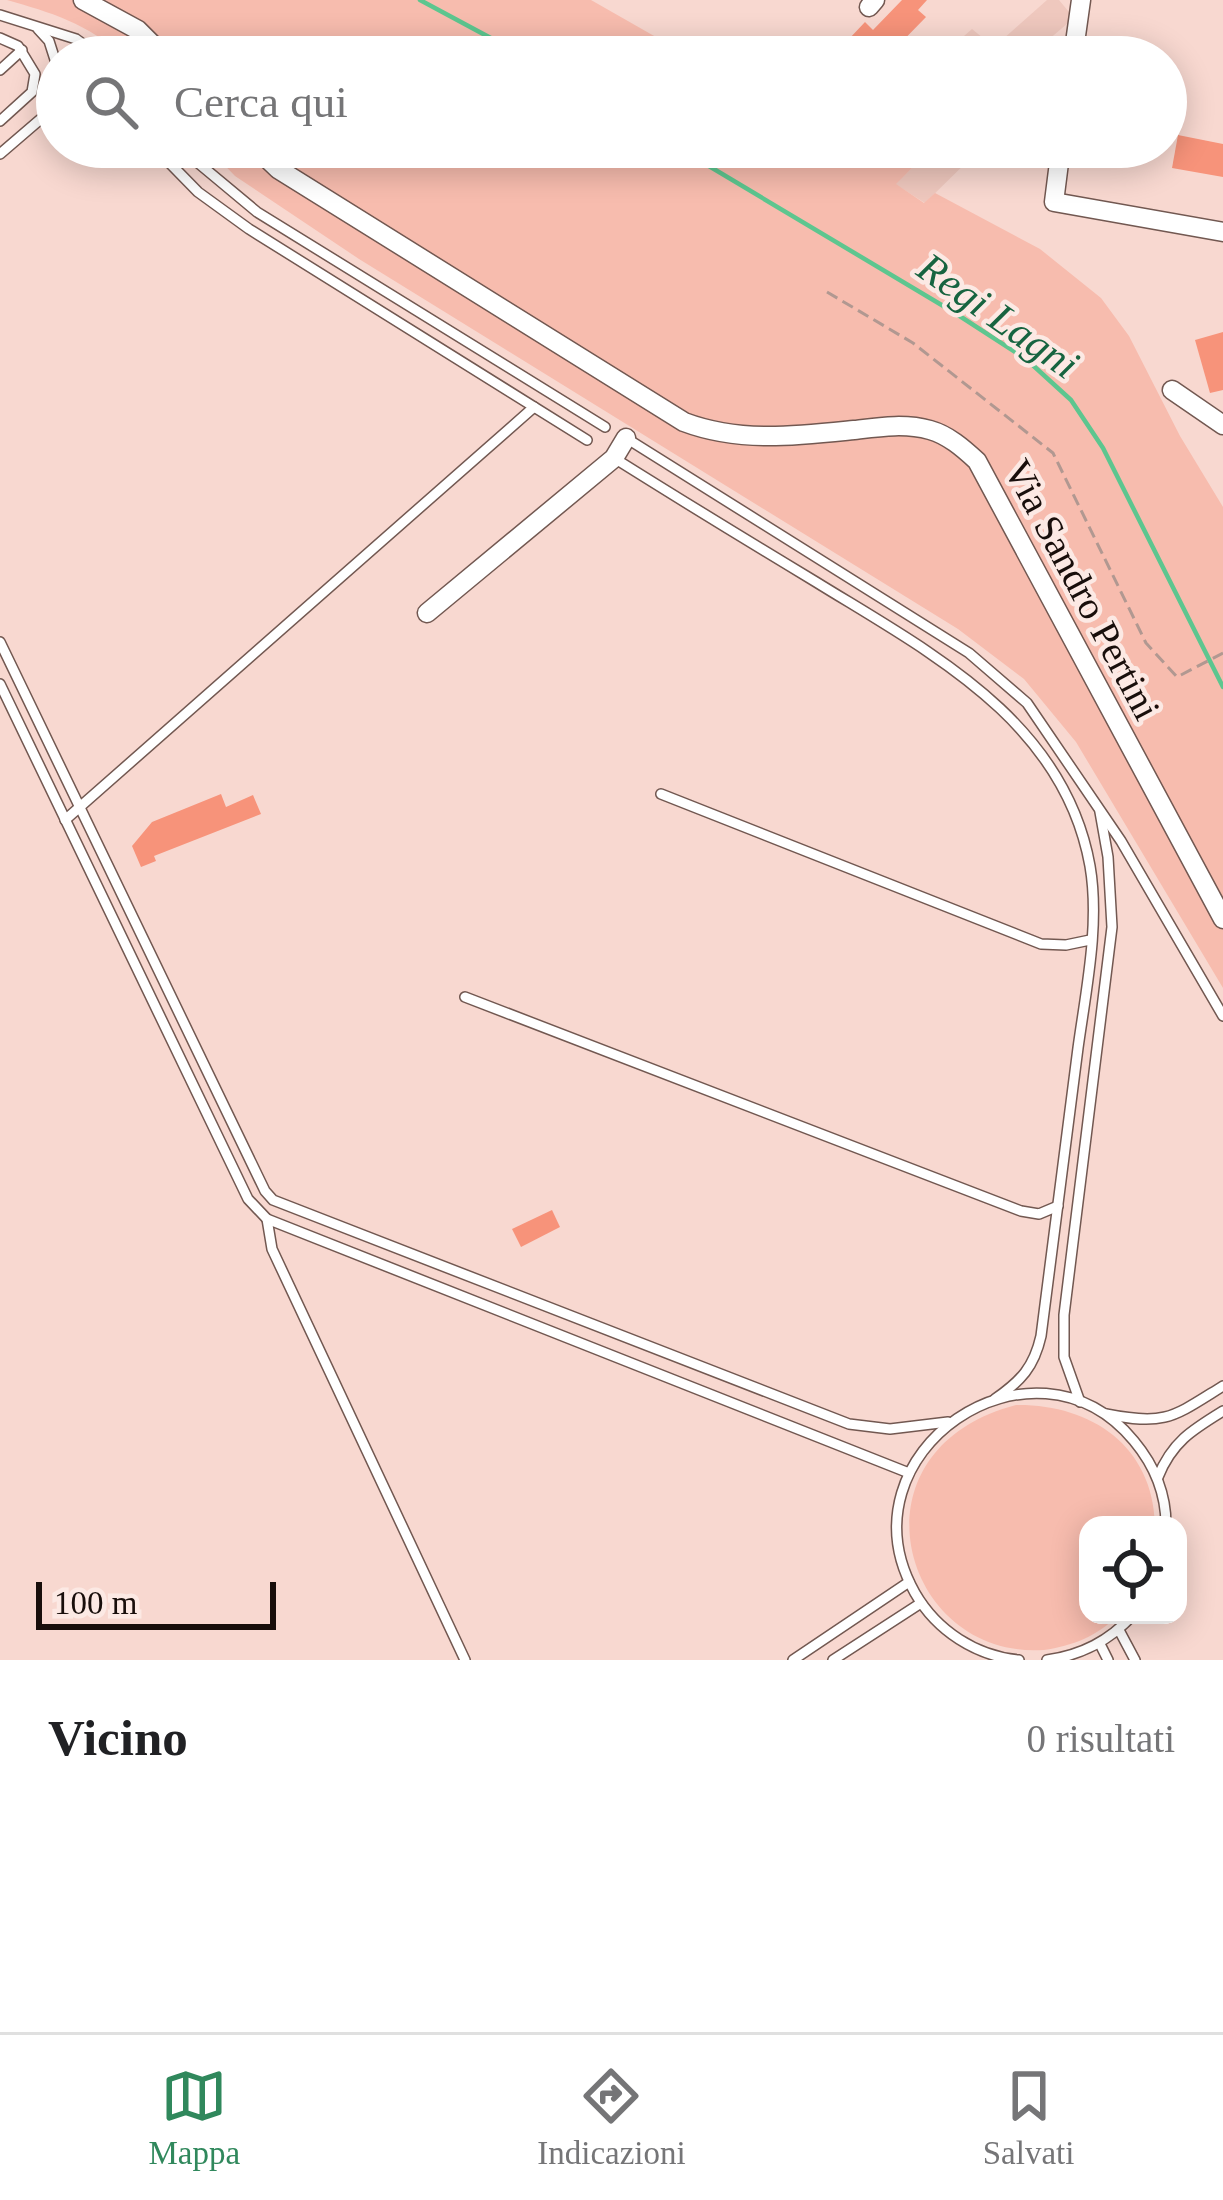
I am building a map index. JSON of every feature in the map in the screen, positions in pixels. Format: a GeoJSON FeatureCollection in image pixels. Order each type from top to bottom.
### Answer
{"type":"FeatureCollection","features":[{"type":"Feature","properties":{"kind":"street"},"geometry":{"type":"LineString","coordinates":[[82,0],[144,36]]}},
{"type":"Feature","properties":{"kind":"street"},"geometry":{"type":"LineString","coordinates":[[1076,36],[1081,0]]}},
{"type":"Feature","properties":{"kind":"street","name":"Via Sandro Pertini"},"geometry":{"type":"LineString","coordinates":[[277,168],[657,406],[715,434],[781,438],[899,425],[931,430],[956,442],[977,461],[1223,919]]}},
{"type":"Feature","properties":{"kind":"street"},"geometry":{"type":"LineString","coordinates":[[1058,168],[1054,202],[1223,232]]}},
{"type":"Feature","properties":{"kind":"street"},"geometry":{"type":"LineString","coordinates":[[1172,390],[1223,425]]}},
{"type":"Feature","properties":{"kind":"street"},"geometry":{"type":"LineString","coordinates":[[428,613],[614,458],[626,438]]}},
{"type":"Feature","properties":{"kind":"lane"},"geometry":{"type":"LineString","coordinates":[[0,15],[67,36]]}},
{"type":"Feature","properties":{"kind":"lane"},"geometry":{"type":"LineString","coordinates":[[30,23],[44,36]]}},
{"type":"Feature","properties":{"kind":"lane"},"geometry":{"type":"LineString","coordinates":[[0,38],[22,50],[35,74],[32,92],[0,121]]}},
{"type":"Feature","properties":{"kind":"lane"},"geometry":{"type":"LineString","coordinates":[[0,70],[22,50]]}},
{"type":"Feature","properties":{"kind":"lane"},"geometry":{"type":"LineString","coordinates":[[0,154],[36,121]]}},
{"type":"Feature","properties":{"kind":"lane"},"geometry":{"type":"LineString","coordinates":[[175,168],[198,192],[249,229],[587,440]]}},
{"type":"Feature","properties":{"kind":"lane"},"geometry":{"type":"LineString","coordinates":[[204,168],[257,212],[604,427]]}},
{"type":"Feature","properties":{"kind":"lane"},"geometry":{"type":"LineString","coordinates":[[65,820],[534,407]]}},
{"type":"Feature","properties":{"kind":"lane"},"geometry":{"type":"LineString","coordinates":[[626,438],[1001,678],[1047,728],[1099,807],[1223,1016]]}},
{"type":"Feature","properties":{"kind":"lane"},"geometry":{"type":"LineString","coordinates":[[0,642],[273,1200],[849,1424],[890,1429],[948,1422],[1019,1382],[1036,1361],[1090,940],[1090,867],[1076,819],[1048,766],[1015,722],[959,670],[614,458]]}},
{"type":"Feature","properties":{"kind":"lane"},"geometry":{"type":"LineString","coordinates":[[0,684],[248,1199],[267,1220],[909,1472]]}},
{"type":"Feature","properties":{"kind":"lane"},"geometry":{"type":"LineString","coordinates":[[661,794],[1041,944],[1090,940]]}},
{"type":"Feature","properties":{"kind":"lane"},"geometry":{"type":"LineString","coordinates":[[1081,1402],[1064,1357],[1064,1315],[1112,928],[1108,857],[1099,807]]}},
{"type":"Feature","properties":{"kind":"lane"},"geometry":{"type":"LineString","coordinates":[[465,998],[1021,1211],[1039,1214],[1058,1206]]}},
{"type":"Feature","properties":{"kind":"lane"},"geometry":{"type":"LineString","coordinates":[[267,1220],[272,1249],[465,1660]]}},
{"type":"Feature","properties":{"kind":"lane"},"geometry":{"type":"LineString","coordinates":[[1103,1413],[1156,1421],[1173,1417],[1223,1386]]}},
{"type":"Feature","properties":{"kind":"lane"},"geometry":{"type":"LineString","coordinates":[[994,1399],[1038,1393],[1081,1402],[1103,1413],[1144,1453],[1158,1479],[1164,1516]]}},
{"type":"Feature","properties":{"kind":"lane"},"geometry":{"type":"LineString","coordinates":[[1158,1479],[1168,1453],[1183,1435],[1223,1411]]}},
{"type":"Feature","properties":{"kind":"lane"},"geometry":{"type":"LineString","coordinates":[[948,1422],[909,1472],[897,1527],[909,1582],[943,1628],[971,1647],[1019,1660]]}},
{"type":"Feature","properties":{"kind":"lane"},"geometry":{"type":"LineString","coordinates":[[793,1660],[909,1582]]}},
{"type":"Feature","properties":{"kind":"lane"},"geometry":{"type":"LineString","coordinates":[[833,1660],[921,1603]]}},
{"type":"Feature","properties":{"kind":"lane"},"geometry":{"type":"LineString","coordinates":[[1047,1660],[1100,1644],[1125,1624]]}},
{"type":"Feature","properties":{"kind":"lane"},"geometry":{"type":"LineString","coordinates":[[1119,1630],[1135,1660]]}},
{"type":"Feature","properties":{"kind":"lane"},"geometry":{"type":"LineString","coordinates":[[1100,1644],[1108,1660]]}},
{"type":"Feature","properties":{"kind":"path"},"geometry":{"type":"LineString","coordinates":[[827,292],[913,343],[1053,453],[1147,643],[1177,676],[1223,653]]}},
{"type":"Feature","properties":{"kind":"shaded area"},"geometry":{"type":"Polygon","coordinates":[[[7,0],[591,0],[654,36],[95,36],[54,15],[7,0]]]}},
{"type":"Feature","properties":{"kind":"shaded area"},"geometry":{"type":"Polygon","coordinates":[[[1047,0],[1059,0],[1074,18],[1053,36],[1006,36],[1047,0]]]}},
{"type":"Feature","properties":{"kind":"shaded area"},"geometry":{"type":"Polygon","coordinates":[[[227,168],[912,168],[896,184],[924,203],[935,193],[1040,249],[1101,298],[1129,336],[1223,507],[1223,988],[1076,742],[1024,679],[958,629],[359,259],[227,168]]]}},
{"type":"Feature","properties":{"kind":"shaded area"},"geometry":{"type":"Polygon","coordinates":[[[912,168],[961,168],[925,203],[895,184],[912,168]]]}},
{"type":"Feature","properties":{"kind":"shaded area"},"geometry":{"type":"Polygon","coordinates":[[[1016,1405],[1043,1407],[1092,1421],[1130,1452],[1143,1472],[1154,1516],[1079,1516],[1079,1624],[1108,1624],[1102,1629],[1044,1650],[995,1644],[955,1622],[927,1589],[912,1548],[911,1505],[927,1464],[962,1429],[1016,1405]]]}},
{"type":"Feature","properties":{"kind":"building"},"geometry":{"type":"Polygon","coordinates":[[[902,0],[927,0],[918,10],[926,17],[907,36],[852,36],[865,22],[873,30],[902,0]]]}},
{"type":"Feature","properties":{"kind":"building"},"geometry":{"type":"Polygon","coordinates":[[[1187,137],[1223,144],[1223,177],[1172,168],[1187,168],[1187,137]]]}},
{"type":"Feature","properties":{"kind":"building"},"geometry":{"type":"Polygon","coordinates":[[[1223,332],[1223,390],[1210,393],[1195,340],[1223,332]]]}},
{"type":"Feature","properties":{"kind":"building"},"geometry":{"type":"Polygon","coordinates":[[[221,794],[226,807],[253,795],[261,814],[154,856],[156,861],[141,867],[132,846],[152,822],[221,794]]]}},
{"type":"Feature","properties":{"kind":"building"},"geometry":{"type":"Polygon","coordinates":[[[552,1210],[560,1227],[521,1247],[512,1229],[552,1210]]]}},
{"type":"Feature","properties":{"kind":"waterway","name":"Regi Lagni"},"geometry":{"type":"LineString","coordinates":[[420,0],[487,36]]}},
{"type":"Feature","properties":{"kind":"waterway","name":"Regi Lagni"},"geometry":{"type":"LineString","coordinates":[[712,168],[955,313],[1026,359],[1071,400],[1103,448],[1223,687]]}}]}
